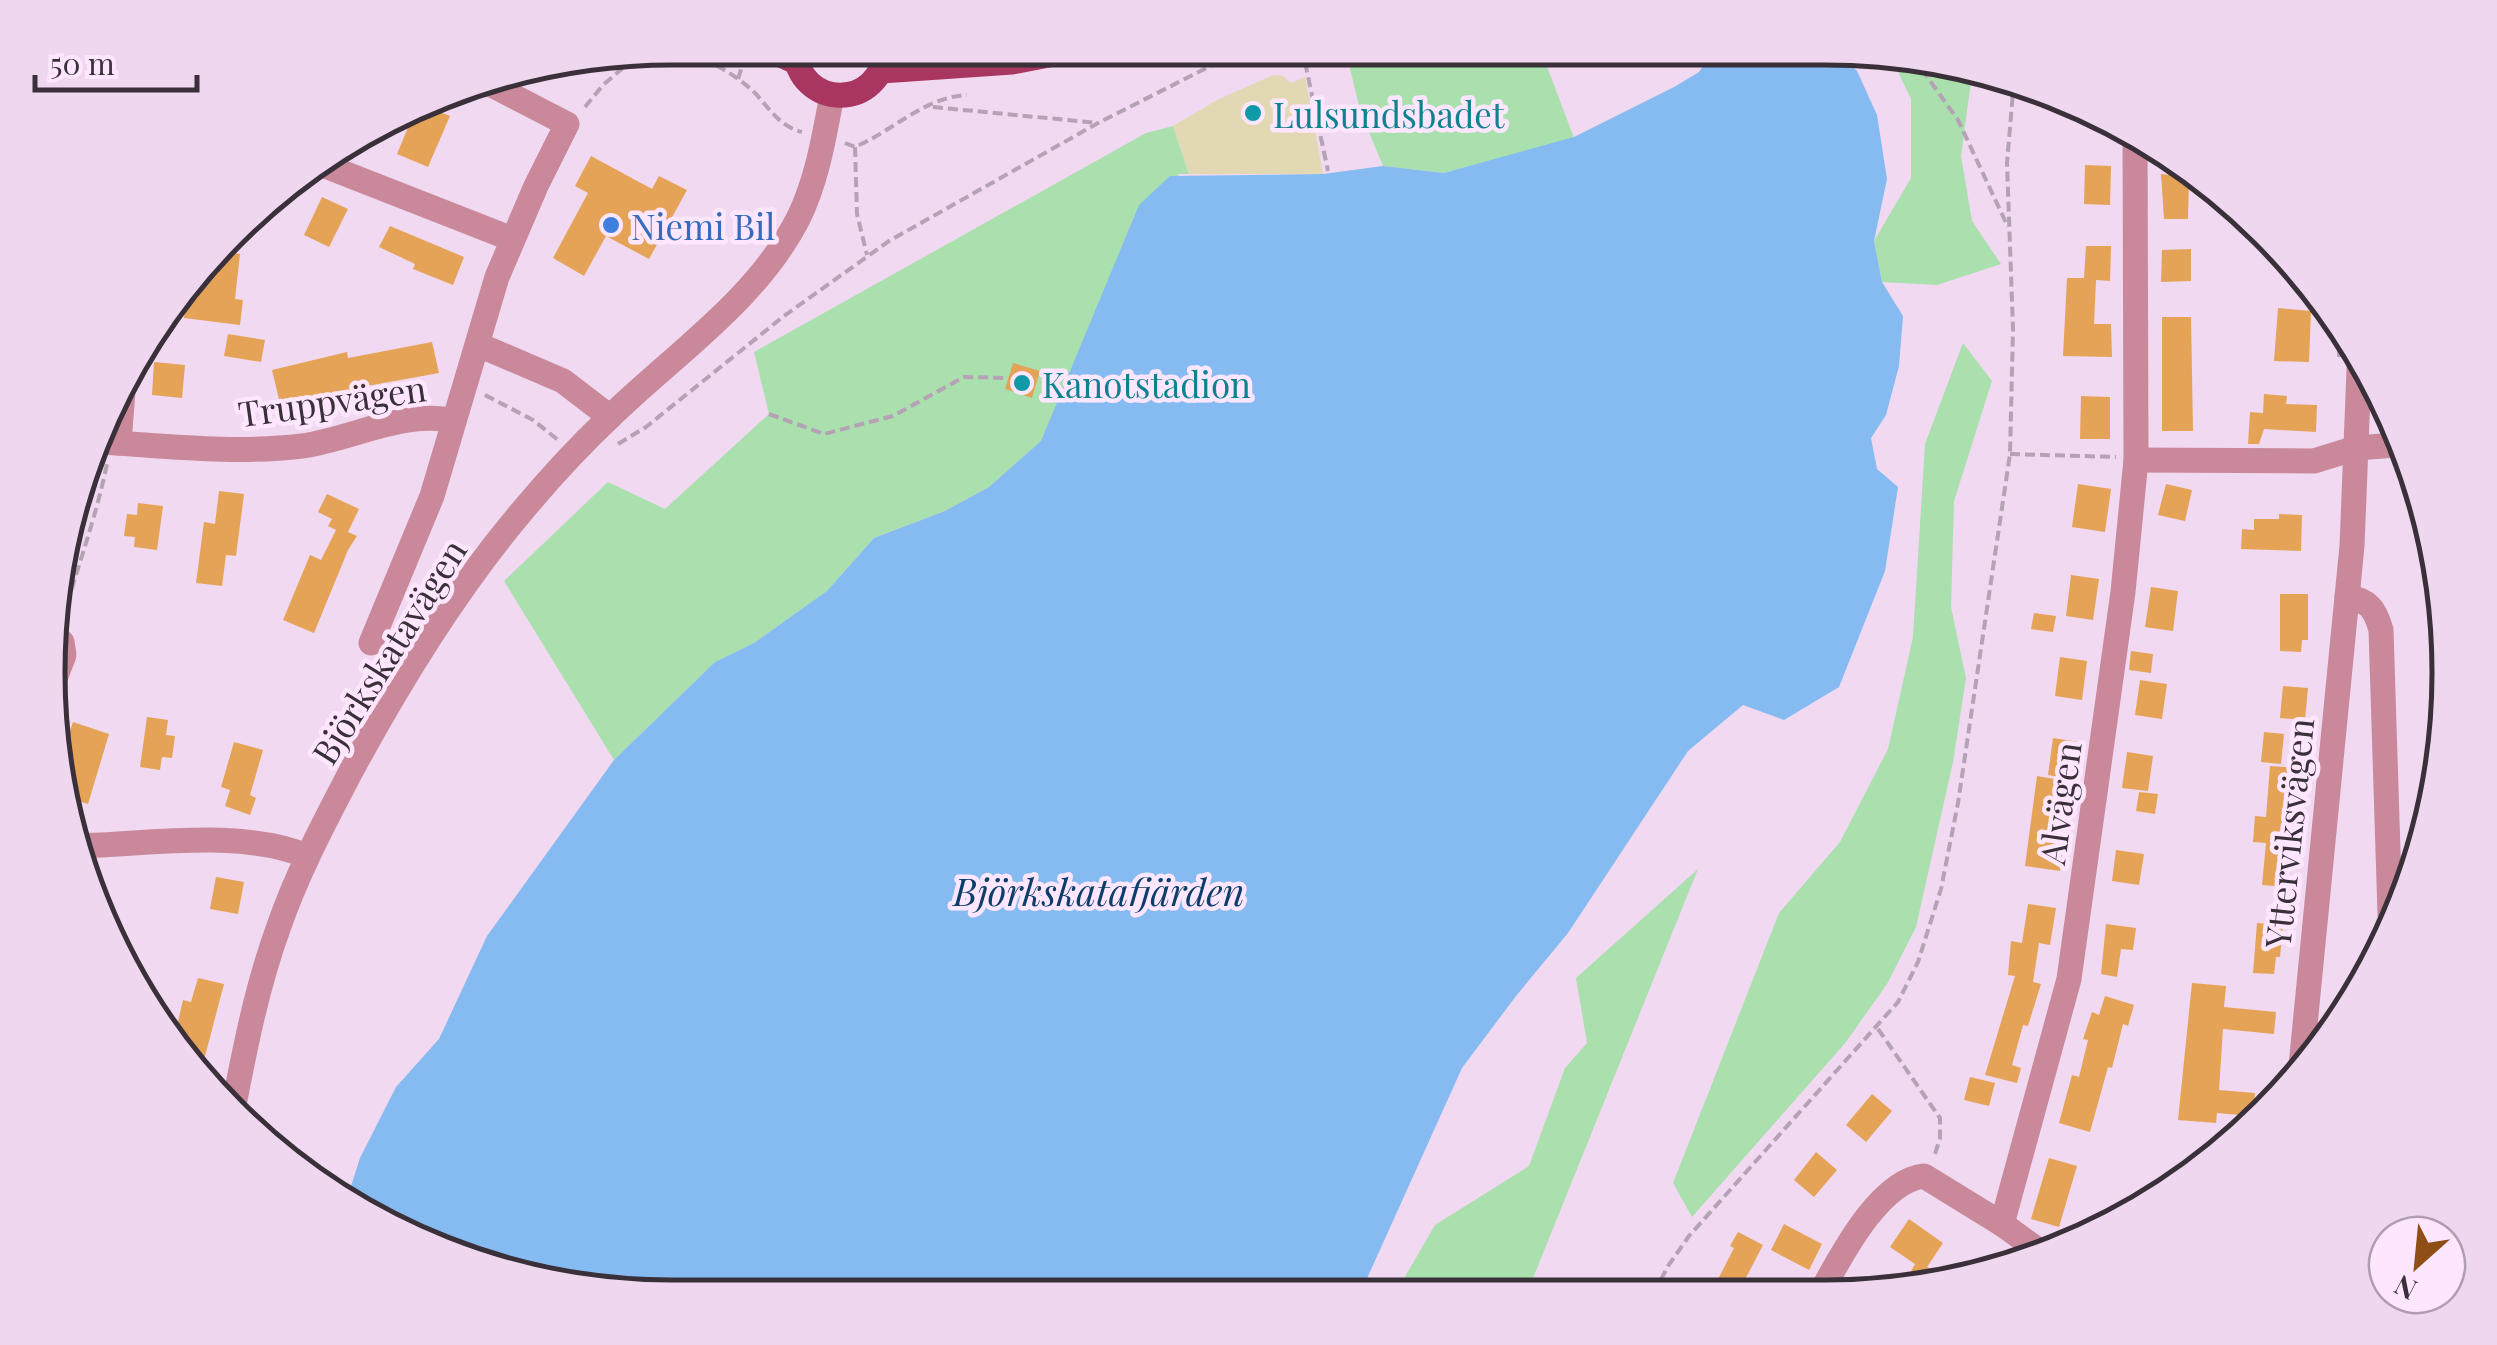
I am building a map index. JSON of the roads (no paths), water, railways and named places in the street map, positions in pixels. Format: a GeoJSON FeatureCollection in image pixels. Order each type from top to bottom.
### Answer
{"type":"FeatureCollection","features":[{"type":"Feature","properties":{"kind":"main road"},"geometry":{"type":"LineString","coordinates":[[800,65],[807,82],[832,95],[858,92],[873,82],[881,65]]}},
{"type":"Feature","properties":{"kind":"street","name":"Truppvägen"},"geometry":{"type":"LineString","coordinates":[[371,643],[432,496],[480,345],[491,296],[512,240],[567,124],[500,90]]}},
{"type":"Feature","properties":{"kind":"street","name":"Björkskatavägen"},"geometry":{"type":"LineString","coordinates":[[237,1096],[260,985],[279,925],[308,856],[382,712],[426,641],[502,536],[610,417],[732,306],[775,256],[805,202],[832,95]]}},
{"type":"Feature","properties":{"kind":"street","name":"Alvägen"},"geometry":{"type":"LineString","coordinates":[[2002,1224],[2069,979],[2108,707],[2136,460],[2135,150]]}},
{"type":"Feature","properties":{"kind":"street"},"geometry":{"type":"LineString","coordinates":[[333,169],[512,240]]}},
{"type":"Feature","properties":{"kind":"street"},"geometry":{"type":"LineString","coordinates":[[480,345],[562,381],[610,417]]}},
{"type":"Feature","properties":{"kind":"street","name":"Ytterviksvägen"},"geometry":{"type":"LineString","coordinates":[[2305,1043],[2371,602],[2356,448],[2358,382]]}},
{"type":"Feature","properties":{"kind":"street","name":"Truppvägen"},"geometry":{"type":"LineString","coordinates":[[110,443],[263,450],[303,446],[420,418],[435,416],[454,421]]}},
{"type":"Feature","properties":{"kind":"street"},"geometry":{"type":"LineString","coordinates":[[2136,460],[2314,461],[2356,448],[2388,446]]}},
{"type":"Feature","properties":{"kind":"street","name":"Ytterviksvägen"},"geometry":{"type":"LineString","coordinates":[[2371,602],[2381,630],[2389,896]]}},
{"type":"Feature","properties":{"kind":"street"},"geometry":{"type":"LineString","coordinates":[[91,846],[242,842],[273,844],[308,856]]}},
{"type":"Feature","properties":{"kind":"street"},"geometry":{"type":"LineString","coordinates":[[1828,1280],[1849,1242],[1896,1186],[1910,1178],[1924,1176],[2031,1244]]}},
{"type":"Feature","properties":{"kind":"water","name":"Björkskatafjärden"},"geometry":{"type":"Polygon","coordinates":[[[1704,65],[1852,66],[1877,115],[1887,179],[1874,241],[1882,282],[1903,316],[1899,366],[1886,415],[1871,438],[1877,469],[1898,487],[1885,571],[1839,687],[1784,720],[1743,705],[1688,751],[1568,933],[1462,1068],[1366,1280],[633,1279],[554,1268],[477,1248],[404,1217],[351,1188],[360,1158],[396,1087],[439,1039],[487,936],[614,760],[715,662],[754,643],[827,591],[874,538],[945,511],[989,487],[1041,441],[1139,205],[1170,176],[1323,174],[1383,166],[1444,173],[1574,137],[1699,72],[1704,65]]]}},
{"type":"Feature","properties":{"kind":"place","name":"Lulsundsbadet"},"geometry":{"type":"Point","coordinates":[1253,113]}},
{"type":"Feature","properties":{"kind":"place","name":"Niemi Bil"},"geometry":{"type":"Point","coordinates":[611,225]}},
{"type":"Feature","properties":{"kind":"place","name":"Kanotstadion"},"geometry":{"type":"Point","coordinates":[1022,383]}}]}
